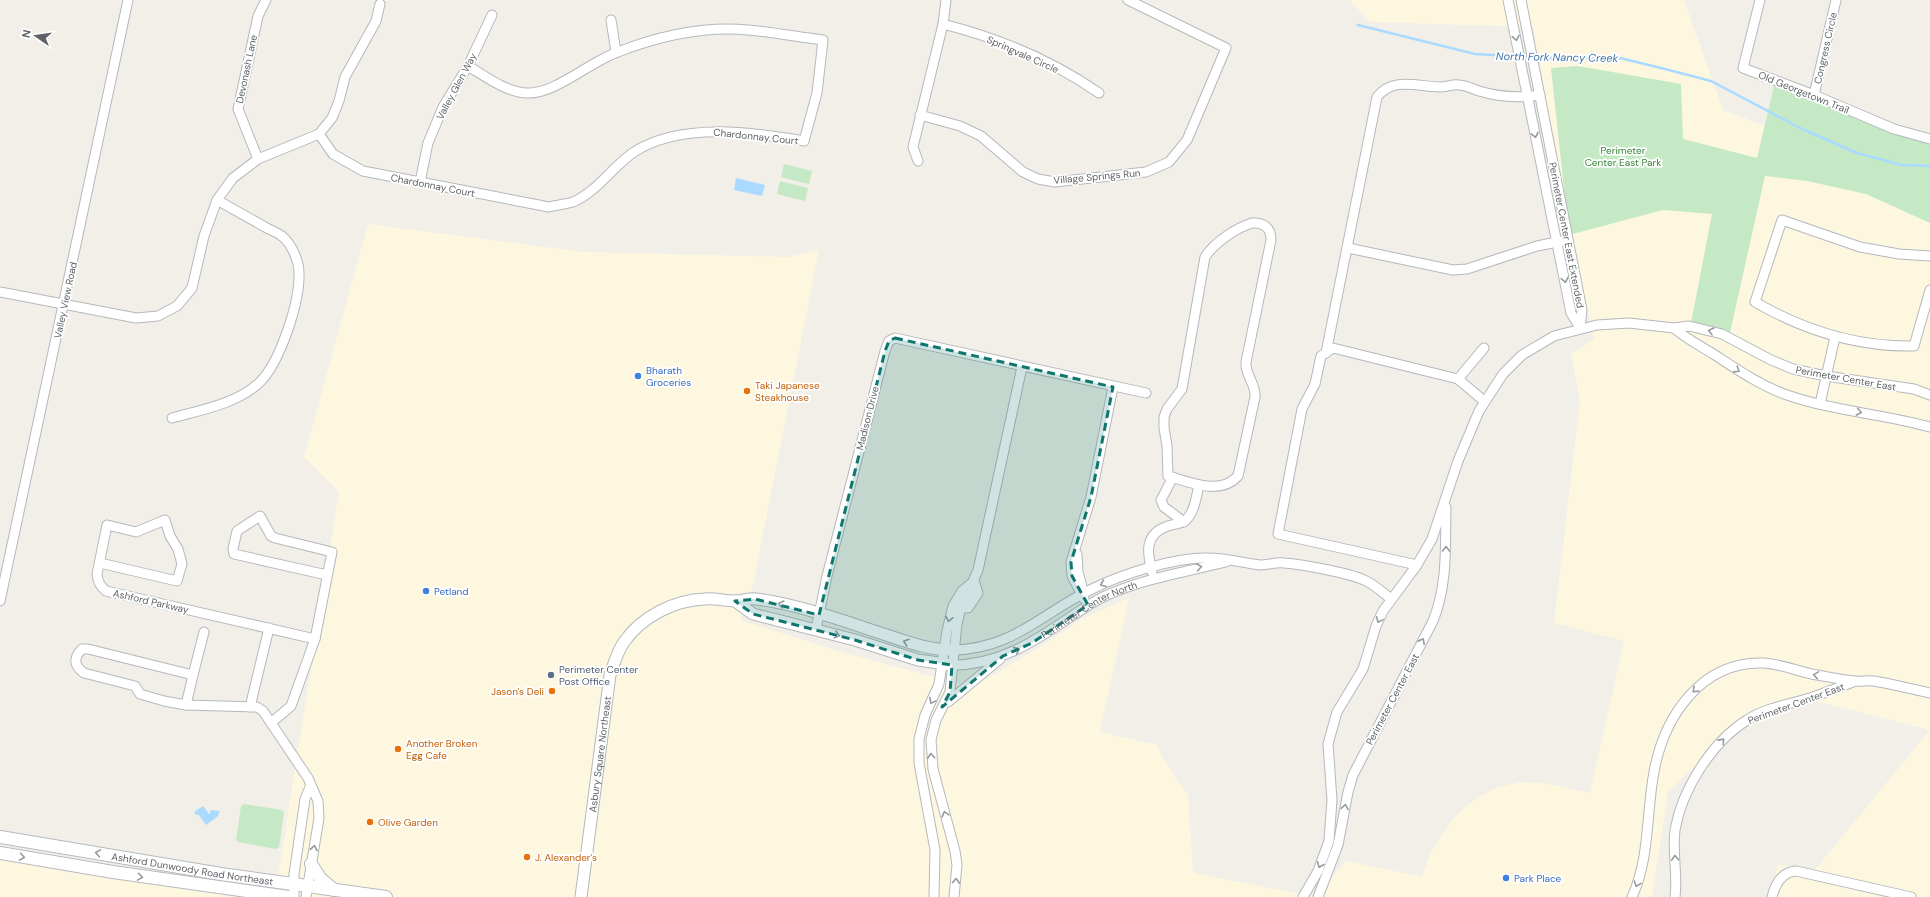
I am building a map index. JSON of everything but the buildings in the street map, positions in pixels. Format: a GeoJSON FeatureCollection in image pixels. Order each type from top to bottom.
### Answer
{"type":"FeatureCollection","features":[{"type":"Feature","properties":{"kind":"main road","name":"Ashford Dunwoody Road Northeast"},"geometry":{"type":"LineString","coordinates":[[0,837],[294,884],[307,892],[334,890],[386,897]]}},
{"type":"Feature","properties":{"kind":"main road","name":"Ashford Dunwoody Road Northeast"},"geometry":{"type":"LineString","coordinates":[[0,853],[113,872],[289,897]]}},
{"type":"Feature","properties":{"kind":"main road"},"geometry":{"type":"LineString","coordinates":[[311,864],[320,878],[334,890]]}},
{"type":"Feature","properties":{"kind":"street","name":"Valley View Road"},"geometry":{"type":"LineString","coordinates":[[0,601],[128,0]]}},
{"type":"Feature","properties":{"kind":"street","name":"Devonash Lane"},"geometry":{"type":"LineString","coordinates":[[258,159],[238,109],[258,16],[266,0]]}},
{"type":"Feature","properties":{"kind":"street"},"geometry":{"type":"LineString","coordinates":[[918,161],[913,147],[943,24],[946,0]]}},
{"type":"Feature","properties":{"kind":"street","name":"Village Springs Run"},"geometry":{"type":"LineString","coordinates":[[920,115],[960,126],[981,136],[1024,172],[1038,179],[1055,182],[1146,172],[1169,162],[1187,140],[1226,48],[1128,0]]}},
{"type":"Feature","properties":{"kind":"street","name":"Perimeter Center East Extended"},"geometry":{"type":"LineString","coordinates":[[1508,0],[1571,313],[1580,328]]}},
{"type":"Feature","properties":{"kind":"street","name":"Perimeter Center East Extended"},"geometry":{"type":"LineString","coordinates":[[1521,0],[1582,310],[1580,328]]}},
{"type":"Feature","properties":{"kind":"street","name":"Old Georgetown Trail"},"geometry":{"type":"LineString","coordinates":[[1760,0],[1743,68],[1814,95],[1894,130],[1930,140]]}},
{"type":"Feature","properties":{"kind":"street","name":"Congress Circle"},"geometry":{"type":"LineString","coordinates":[[1814,95],[1836,0]]}},
{"type":"Feature","properties":{"kind":"street"},"geometry":{"type":"LineString","coordinates":[[0,292],[136,318],[158,316],[177,306],[192,288],[204,236],[216,200],[233,178],[258,159],[320,134],[332,118],[345,77],[376,21],[380,4]]}},
{"type":"Feature","properties":{"kind":"street","name":"Valley Glen Way"},"geometry":{"type":"LineString","coordinates":[[420,182],[428,143],[443,108],[468,66],[492,15]]}},
{"type":"Feature","properties":{"kind":"street"},"geometry":{"type":"LineString","coordinates":[[611,20],[616,52]]}},
{"type":"Feature","properties":{"kind":"street","name":"Springvale Circle"},"geometry":{"type":"LineString","coordinates":[[943,24],[975,32],[1005,44],[1078,79],[1099,93]]}},
{"type":"Feature","properties":{"kind":"street","name":"Chardonnay Court"},"geometry":{"type":"LineString","coordinates":[[320,134],[333,154],[363,171],[549,207],[573,202],[590,192],[612,170],[635,152],[665,137],[707,131],[777,137],[804,142],[817,93],[823,40],[748,30],[694,31],[650,41],[616,52],[546,90],[528,94],[504,87],[468,66]]}},
{"type":"Feature","properties":{"kind":"street"},"geometry":{"type":"LineString","coordinates":[[1326,353],[1377,97],[1382,90],[1388,87],[1410,84],[1440,87],[1460,85],[1481,92],[1510,96],[1527,97],[1540,95]]}},
{"type":"Feature","properties":{"kind":"street"},"geometry":{"type":"LineString","coordinates":[[172,418],[221,404],[239,396],[258,383],[272,368],[280,350],[296,299],[299,272],[295,253],[283,237],[216,200]]}},
{"type":"Feature","properties":{"kind":"street"},"geometry":{"type":"LineString","coordinates":[[1930,256],[1899,254],[1860,247],[1782,220],[1755,302],[1783,319],[1835,338],[1891,346],[1914,346],[1930,290]]}},
{"type":"Feature","properties":{"kind":"street"},"geometry":{"type":"LineString","coordinates":[[1252,223],[1261,223],[1270,231],[1271,240],[1246,362],[1246,371],[1255,386],[1255,397],[1240,472],[1235,480],[1226,484],[1199,485],[1168,476],[1164,417],[1167,408],[1182,389],[1206,257],[1211,249],[1241,227],[1252,223]]}},
{"type":"Feature","properties":{"kind":"street"},"geometry":{"type":"LineString","coordinates":[[1348,248],[1453,270],[1467,269],[1537,246],[1568,240]]}},
{"type":"Feature","properties":{"kind":"street","name":"Perimeter Center East"},"geometry":{"type":"LineString","coordinates":[[1303,897],[1318,871],[1329,841],[1332,793],[1328,751],[1331,729],[1341,704],[1363,669],[1378,622],[1391,599],[1418,565],[1432,539],[1458,460],[1484,401],[1503,374],[1522,355],[1554,336],[1580,328],[1597,325],[1629,323],[1674,328],[1689,326],[1722,334],[1771,360],[1793,369],[1826,376],[1914,389],[1930,395]]}},
{"type":"Feature","properties":{"kind":"street"},"geometry":{"type":"LineString","coordinates":[[1674,328],[1685,338],[1759,383],[1787,395],[1820,404],[1930,427]]}},
{"type":"Feature","properties":{"kind":"street","name":"Madison Drive"},"geometry":{"type":"LineString","coordinates":[[816,629],[827,576],[885,351],[889,341],[895,338],[1146,393]]}},
{"type":"Feature","properties":{"kind":"street"},"geometry":{"type":"LineString","coordinates":[[1820,404],[1835,338]]}},
{"type":"Feature","properties":{"kind":"street"},"geometry":{"type":"LineString","coordinates":[[1418,565],[1278,534],[1302,409],[1315,384],[1321,356],[1333,348],[1458,379],[1484,401]]}},
{"type":"Feature","properties":{"kind":"street"},"geometry":{"type":"LineString","coordinates":[[1458,379],[1484,348]]}},
{"type":"Feature","properties":{"kind":"street"},"geometry":{"type":"LineString","coordinates":[[948,650],[961,608],[974,581],[1022,367]]}},
{"type":"Feature","properties":{"kind":"street"},"geometry":{"type":"LineString","coordinates":[[1088,605],[1072,576],[1071,569],[1073,554],[1091,497],[1113,386]]}},
{"type":"Feature","properties":{"kind":"street"},"geometry":{"type":"LineString","coordinates":[[1173,477],[1161,500],[1164,507],[1184,522]]}},
{"type":"Feature","properties":{"kind":"street"},"geometry":{"type":"LineString","coordinates":[[1154,580],[1148,554],[1152,537],[1159,529],[1184,522],[1193,510],[1199,485]]}},
{"type":"Feature","properties":{"kind":"street","name":"Perimeter Center East"},"geometry":{"type":"LineString","coordinates":[[1318,897],[1340,839],[1348,792],[1353,775],[1433,621],[1440,602],[1445,570],[1446,499]]}},
{"type":"Feature","properties":{"kind":"street"},"geometry":{"type":"LineString","coordinates":[[272,722],[291,706],[316,639],[332,552],[271,536],[260,516],[238,531],[233,549],[234,554],[327,576]]}},
{"type":"Feature","properties":{"kind":"street","name":"Ashford Parkway"},"geometry":{"type":"LineString","coordinates":[[100,563],[178,581],[182,564],[178,549],[170,536],[165,520],[136,532],[107,525],[100,563],[98,581],[106,591],[316,639]]}},
{"type":"Feature","properties":{"kind":"street","name":"Perimeter Center North"},"geometry":{"type":"LineString","coordinates":[[948,650],[975,649],[1008,639],[1083,594],[1116,579],[1151,568],[1200,558],[1260,565],[1289,563],[1353,576],[1370,583],[1391,599]]}},
{"type":"Feature","properties":{"kind":"street","name":"Perimeter Center North"},"geometry":{"type":"LineString","coordinates":[[947,664],[977,663],[1003,656],[1032,643],[1088,605],[1107,595],[1190,569],[1229,561]]}},
{"type":"Feature","properties":{"kind":"street"},"geometry":{"type":"LineString","coordinates":[[954,897],[957,865],[955,851],[931,758],[933,729],[950,692],[947,664],[953,606],[962,591],[974,581]]}},
{"type":"Feature","properties":{"kind":"street","name":"Asbury Square Northeast"},"geometry":{"type":"LineString","coordinates":[[581,897],[609,683],[617,654],[633,631],[648,619],[669,607],[687,601],[704,599],[735,601],[755,599],[819,615],[916,645],[948,650]]}},
{"type":"Feature","properties":{"kind":"street"},"geometry":{"type":"LineString","coordinates":[[735,601],[752,614],[816,629],[918,660],[947,664]]}},
{"type":"Feature","properties":{"kind":"street"},"geometry":{"type":"LineString","coordinates":[[250,707],[269,628]]}},
{"type":"Feature","properties":{"kind":"street"},"geometry":{"type":"LineString","coordinates":[[186,705],[204,632]]}},
{"type":"Feature","properties":{"kind":"street"},"geometry":{"type":"LineString","coordinates":[[193,675],[88,649],[82,649],[76,656],[75,663],[77,669],[84,673],[135,686],[140,694],[164,701],[186,705],[257,707],[263,711],[272,722],[308,778],[310,787],[316,794],[320,809],[307,892]]}},
{"type":"Feature","properties":{"kind":"street"},"geometry":{"type":"LineString","coordinates":[[942,707],[966,685],[1003,656]]}},
{"type":"Feature","properties":{"kind":"street","name":"Perimeter Center East"},"geometry":{"type":"LineString","coordinates":[[1632,897],[1644,860],[1651,790],[1660,750],[1674,716],[1694,690],[1708,679],[1720,671],[1737,666],[1756,663],[1773,664],[1811,674],[1854,681],[1872,681],[1930,693]]}},
{"type":"Feature","properties":{"kind":"street"},"geometry":{"type":"LineString","coordinates":[[934,897],[935,850],[919,763],[919,745],[921,729],[927,709],[937,690],[947,664]]}},
{"type":"Feature","properties":{"kind":"street","name":"Perimeter Center East"},"geometry":{"type":"LineString","coordinates":[[1674,897],[1675,831],[1680,810],[1695,777],[1713,752],[1728,735],[1747,719],[1854,681]]}},
{"type":"Feature","properties":{"kind":"street"},"geometry":{"type":"LineString","coordinates":[[294,897],[294,884],[305,799],[310,787]]}},
{"type":"Feature","properties":{"kind":"street"},"geometry":{"type":"LineString","coordinates":[[1332,793],[1337,804],[1332,862]]}},
{"type":"Feature","properties":{"kind":"street"},"geometry":{"type":"LineString","coordinates":[[1772,897],[1777,882],[1790,871],[1796,871],[1911,897]]}},
{"type":"Feature","properties":{"kind":"highlighted area"},"geometry":{"type":"Polygon","coordinates":[[[895,338],[1113,387],[1091,497],[1071,562],[1072,576],[1088,605],[1032,643],[1003,656],[942,707],[950,692],[952,665],[918,660],[855,640],[753,614],[735,601],[755,599],[819,615],[885,351],[889,341],[895,338]]]}},
{"type":"Feature","properties":{"kind":"shaded area"},"geometry":{"type":"Polygon","coordinates":[[[1684,0],[1723,110],[1930,189],[1930,730],[1796,696],[1751,710],[1668,792],[1652,897],[1315,897],[1346,861],[1422,877],[1430,854],[1451,821],[1464,808],[1479,797],[1496,788],[1520,782],[1544,783],[1590,793],[1624,641],[1554,623],[1580,401],[1571,354],[1594,339],[1572,238],[1533,27],[1370,22],[1351,1],[1684,0]]]}},
{"type":"Feature","properties":{"kind":"shaded area"},"geometry":{"type":"Polygon","coordinates":[[[368,224],[583,252],[788,257],[819,250],[753,585],[740,620],[845,653],[959,684],[987,679],[1059,635],[1082,619],[1129,598],[1100,732],[1157,745],[1163,759],[1188,795],[1193,873],[1315,897],[0,897],[0,846],[163,873],[278,876],[339,492],[304,457],[368,224]]]}},
{"type":"Feature","properties":{"kind":"shaded area"},"geometry":{"type":"Polygon","coordinates":[[[1930,730],[1930,897],[1770,897],[1778,864],[1814,871],[1930,730]]]}},
{"type":"Feature","properties":{"kind":"green space","name":"Perimeter Center East Park"},"geometry":{"type":"Polygon","coordinates":[[[1578,66],[1681,84],[1683,139],[1757,158],[1775,82],[1895,126],[1930,134],[1930,223],[1866,194],[1807,181],[1765,176],[1729,337],[1691,323],[1712,214],[1663,210],[1569,235],[1551,68],[1578,66]]]}},
{"type":"Feature","properties":{"kind":"green space"},"geometry":{"type":"Polygon","coordinates":[[[784,164],[812,171],[809,184],[781,177],[784,164]]]}},
{"type":"Feature","properties":{"kind":"green space"},"geometry":{"type":"Polygon","coordinates":[[[780,181],[808,188],[805,201],[777,194],[780,181]]]}},
{"type":"Feature","properties":{"kind":"green space"},"geometry":{"type":"Polygon","coordinates":[[[244,804],[282,810],[284,812],[279,847],[276,849],[238,842],[236,840],[241,806],[244,804]]]}},
{"type":"Feature","properties":{"kind":"water"},"geometry":{"type":"Polygon","coordinates":[[[736,178],[765,185],[762,196],[734,190],[736,178]]]}},
{"type":"Feature","properties":{"kind":"water"},"geometry":{"type":"Polygon","coordinates":[[[203,806],[209,814],[211,810],[220,811],[218,816],[206,825],[199,815],[196,815],[194,812],[203,806]]]}},
{"type":"Feature","properties":{"kind":"waterway","name":"North Fork Nancy Creek"},"geometry":{"type":"LineString","coordinates":[[1358,25],[1475,54],[1530,57]]}},
{"type":"Feature","properties":{"kind":"waterway","name":"North Fork Nancy Creek"},"geometry":{"type":"LineString","coordinates":[[1535,58],[1620,58],[1711,81],[1800,128],[1857,153],[1902,165],[1930,166]]}},
{"type":"Feature","properties":{"kind":"place","name":"Bharath Groceries"},"geometry":{"type":"Point","coordinates":[638,376]}},
{"type":"Feature","properties":{"kind":"place","name":"Taki Japanese Steakhouse"},"geometry":{"type":"Point","coordinates":[747,391]}},
{"type":"Feature","properties":{"kind":"place","name":"Petland"},"geometry":{"type":"Point","coordinates":[426,591]}},
{"type":"Feature","properties":{"kind":"place","name":"Perimeter Center Post Office"},"geometry":{"type":"Point","coordinates":[551,675]}},
{"type":"Feature","properties":{"kind":"place","name":"Jason's Deli"},"geometry":{"type":"Point","coordinates":[552,691]}},
{"type":"Feature","properties":{"kind":"place","name":"Another Broken Egg Cafe"},"geometry":{"type":"Point","coordinates":[398,749]}},
{"type":"Feature","properties":{"kind":"place","name":"Olive Garden"},"geometry":{"type":"Point","coordinates":[370,822]}},
{"type":"Feature","properties":{"kind":"place","name":"J. Alexander's"},"geometry":{"type":"Point","coordinates":[527,857]}},
{"type":"Feature","properties":{"kind":"place","name":"Park Place"},"geometry":{"type":"Point","coordinates":[1506,878]}}]}
